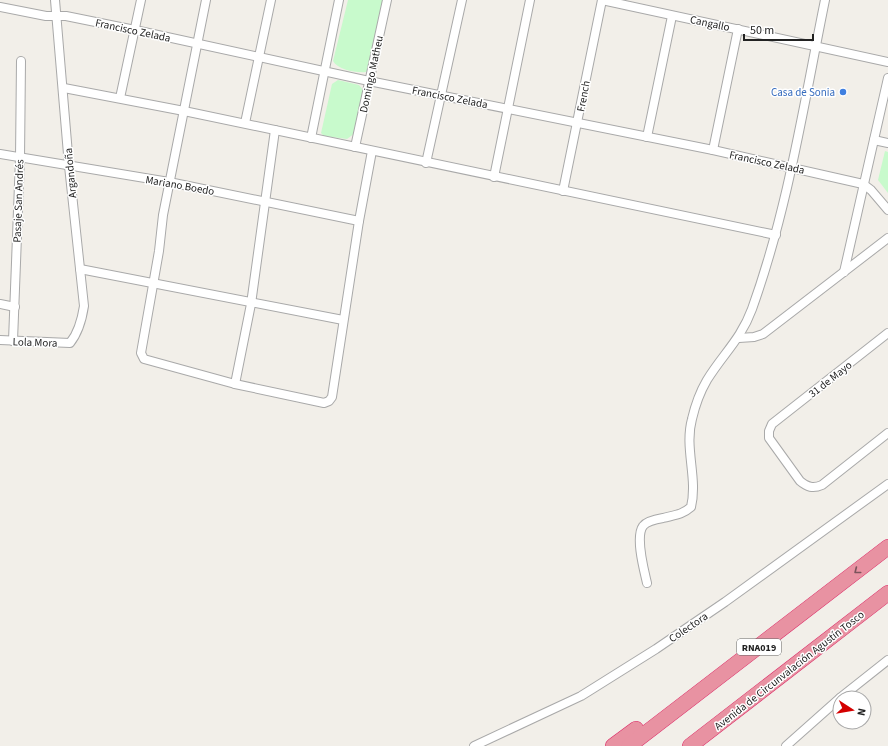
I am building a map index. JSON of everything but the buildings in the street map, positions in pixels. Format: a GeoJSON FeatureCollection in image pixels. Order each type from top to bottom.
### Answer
{"type":"FeatureCollection","features":[{"type":"Feature","properties":{"kind":"highway","name":"RNA019"},"geometry":{"type":"LineString","coordinates":[[629,746],[888,547]]}},
{"type":"Feature","properties":{"kind":"highway","name":"Avenida de Circunvalación Agustín Tosco"},"geometry":{"type":"LineString","coordinates":[[690,746],[888,593]]}},
{"type":"Feature","properties":{"kind":"highway"},"geometry":{"type":"LineString","coordinates":[[612,746],[691,687],[742,660]]}},
{"type":"Feature","properties":{"kind":"street","name":"Argandoña"},"geometry":{"type":"LineString","coordinates":[[55,0],[64,88],[69,166],[84,306],[82,319],[75,337],[70,343]]}},
{"type":"Feature","properties":{"kind":"street"},"geometry":{"type":"LineString","coordinates":[[120,98],[141,0]]}},
{"type":"Feature","properties":{"kind":"street"},"geometry":{"type":"LineString","coordinates":[[206,0],[169,182],[141,356],[144,359],[235,384],[324,403],[329,401],[332,397],[359,221],[372,151]]}},
{"type":"Feature","properties":{"kind":"street"},"geometry":{"type":"LineString","coordinates":[[245,123],[271,0]]}},
{"type":"Feature","properties":{"kind":"street"},"geometry":{"type":"LineString","coordinates":[[311,138],[339,0]]}},
{"type":"Feature","properties":{"kind":"street","name":"Domingo Matheu"},"geometry":{"type":"LineString","coordinates":[[355,148],[387,0]]}},
{"type":"Feature","properties":{"kind":"street"},"geometry":{"type":"LineString","coordinates":[[426,163],[462,0]]}},
{"type":"Feature","properties":{"kind":"street"},"geometry":{"type":"LineString","coordinates":[[494,177],[530,0]]}},
{"type":"Feature","properties":{"kind":"street","name":"Cangallo"},"geometry":{"type":"LineString","coordinates":[[602,0],[888,62]]}},
{"type":"Feature","properties":{"kind":"street","name":"French"},"geometry":{"type":"LineString","coordinates":[[563,192],[602,0]]}},
{"type":"Feature","properties":{"kind":"street"},"geometry":{"type":"LineString","coordinates":[[646,584],[640,544],[640,532],[643,525],[652,520],[678,515],[691,507],[693,485],[690,441],[691,422],[696,403],[707,380],[739,338],[752,310],[776,236],[825,0]]}},
{"type":"Feature","properties":{"kind":"street","name":"Francisco Zelada"},"geometry":{"type":"LineString","coordinates":[[0,7],[46,16],[66,16],[441,96],[712,150],[863,184]]}},
{"type":"Feature","properties":{"kind":"street"},"geometry":{"type":"LineString","coordinates":[[647,137],[672,16]]}},
{"type":"Feature","properties":{"kind":"street"},"geometry":{"type":"LineString","coordinates":[[712,150],[738,29]]}},
{"type":"Feature","properties":{"kind":"street","name":"Pasaje San Andrés"},"geometry":{"type":"LineString","coordinates":[[13,341],[20,158],[21,62]]}},
{"type":"Feature","properties":{"kind":"street"},"geometry":{"type":"LineString","coordinates":[[844,272],[888,78]]}},
{"type":"Feature","properties":{"kind":"street"},"geometry":{"type":"LineString","coordinates":[[64,88],[245,123],[355,148],[776,236]]}},
{"type":"Feature","properties":{"kind":"street"},"geometry":{"type":"LineString","coordinates":[[235,384],[251,304],[275,130]]}},
{"type":"Feature","properties":{"kind":"street"},"geometry":{"type":"LineString","coordinates":[[874,140],[888,143]]}},
{"type":"Feature","properties":{"kind":"street","name":"Mariano Boedo"},"geometry":{"type":"LineString","coordinates":[[0,154],[169,182],[266,200],[359,221]]}},
{"type":"Feature","properties":{"kind":"street"},"geometry":{"type":"LineString","coordinates":[[863,184],[871,190],[888,210]]}},
{"type":"Feature","properties":{"kind":"street"},"geometry":{"type":"LineString","coordinates":[[739,338],[754,337],[763,334],[888,238]]}},
{"type":"Feature","properties":{"kind":"street"},"geometry":{"type":"LineString","coordinates":[[80,269],[251,304],[343,320]]}},
{"type":"Feature","properties":{"kind":"street"},"geometry":{"type":"LineString","coordinates":[[0,304],[15,307]]}},
{"type":"Feature","properties":{"kind":"street","name":"31 de Mayo"},"geometry":{"type":"LineString","coordinates":[[888,334],[772,424],[769,431],[769,438],[800,481],[811,487],[822,485],[888,433]]}},
{"type":"Feature","properties":{"kind":"street","name":"Lola Mora"},"geometry":{"type":"LineString","coordinates":[[0,340],[70,343]]}},
{"type":"Feature","properties":{"kind":"street","name":"Colectora"},"geometry":{"type":"LineString","coordinates":[[474,746],[581,696],[656,649],[888,484]]}},
{"type":"Feature","properties":{"kind":"street"},"geometry":{"type":"LineString","coordinates":[[850,690],[888,660]]}},
{"type":"Feature","properties":{"kind":"street"},"geometry":{"type":"LineString","coordinates":[[786,746],[832,705]]}},
{"type":"Feature","properties":{"kind":"green space"},"geometry":{"type":"Polygon","coordinates":[[[348,0],[383,0],[369,68],[366,72],[343,69],[333,61],[348,0]]]}},
{"type":"Feature","properties":{"kind":"green space"},"geometry":{"type":"Polygon","coordinates":[[[338,80],[359,85],[364,91],[355,133],[347,139],[324,136],[321,133],[332,84],[338,80]]]}},
{"type":"Feature","properties":{"kind":"green space"},"geometry":{"type":"Polygon","coordinates":[[[885,151],[888,152],[888,193],[878,180],[885,151]]]}},
{"type":"Feature","properties":{"kind":"place","name":"Casa de Sonia"},"geometry":{"type":"Point","coordinates":[843,92]}}]}
